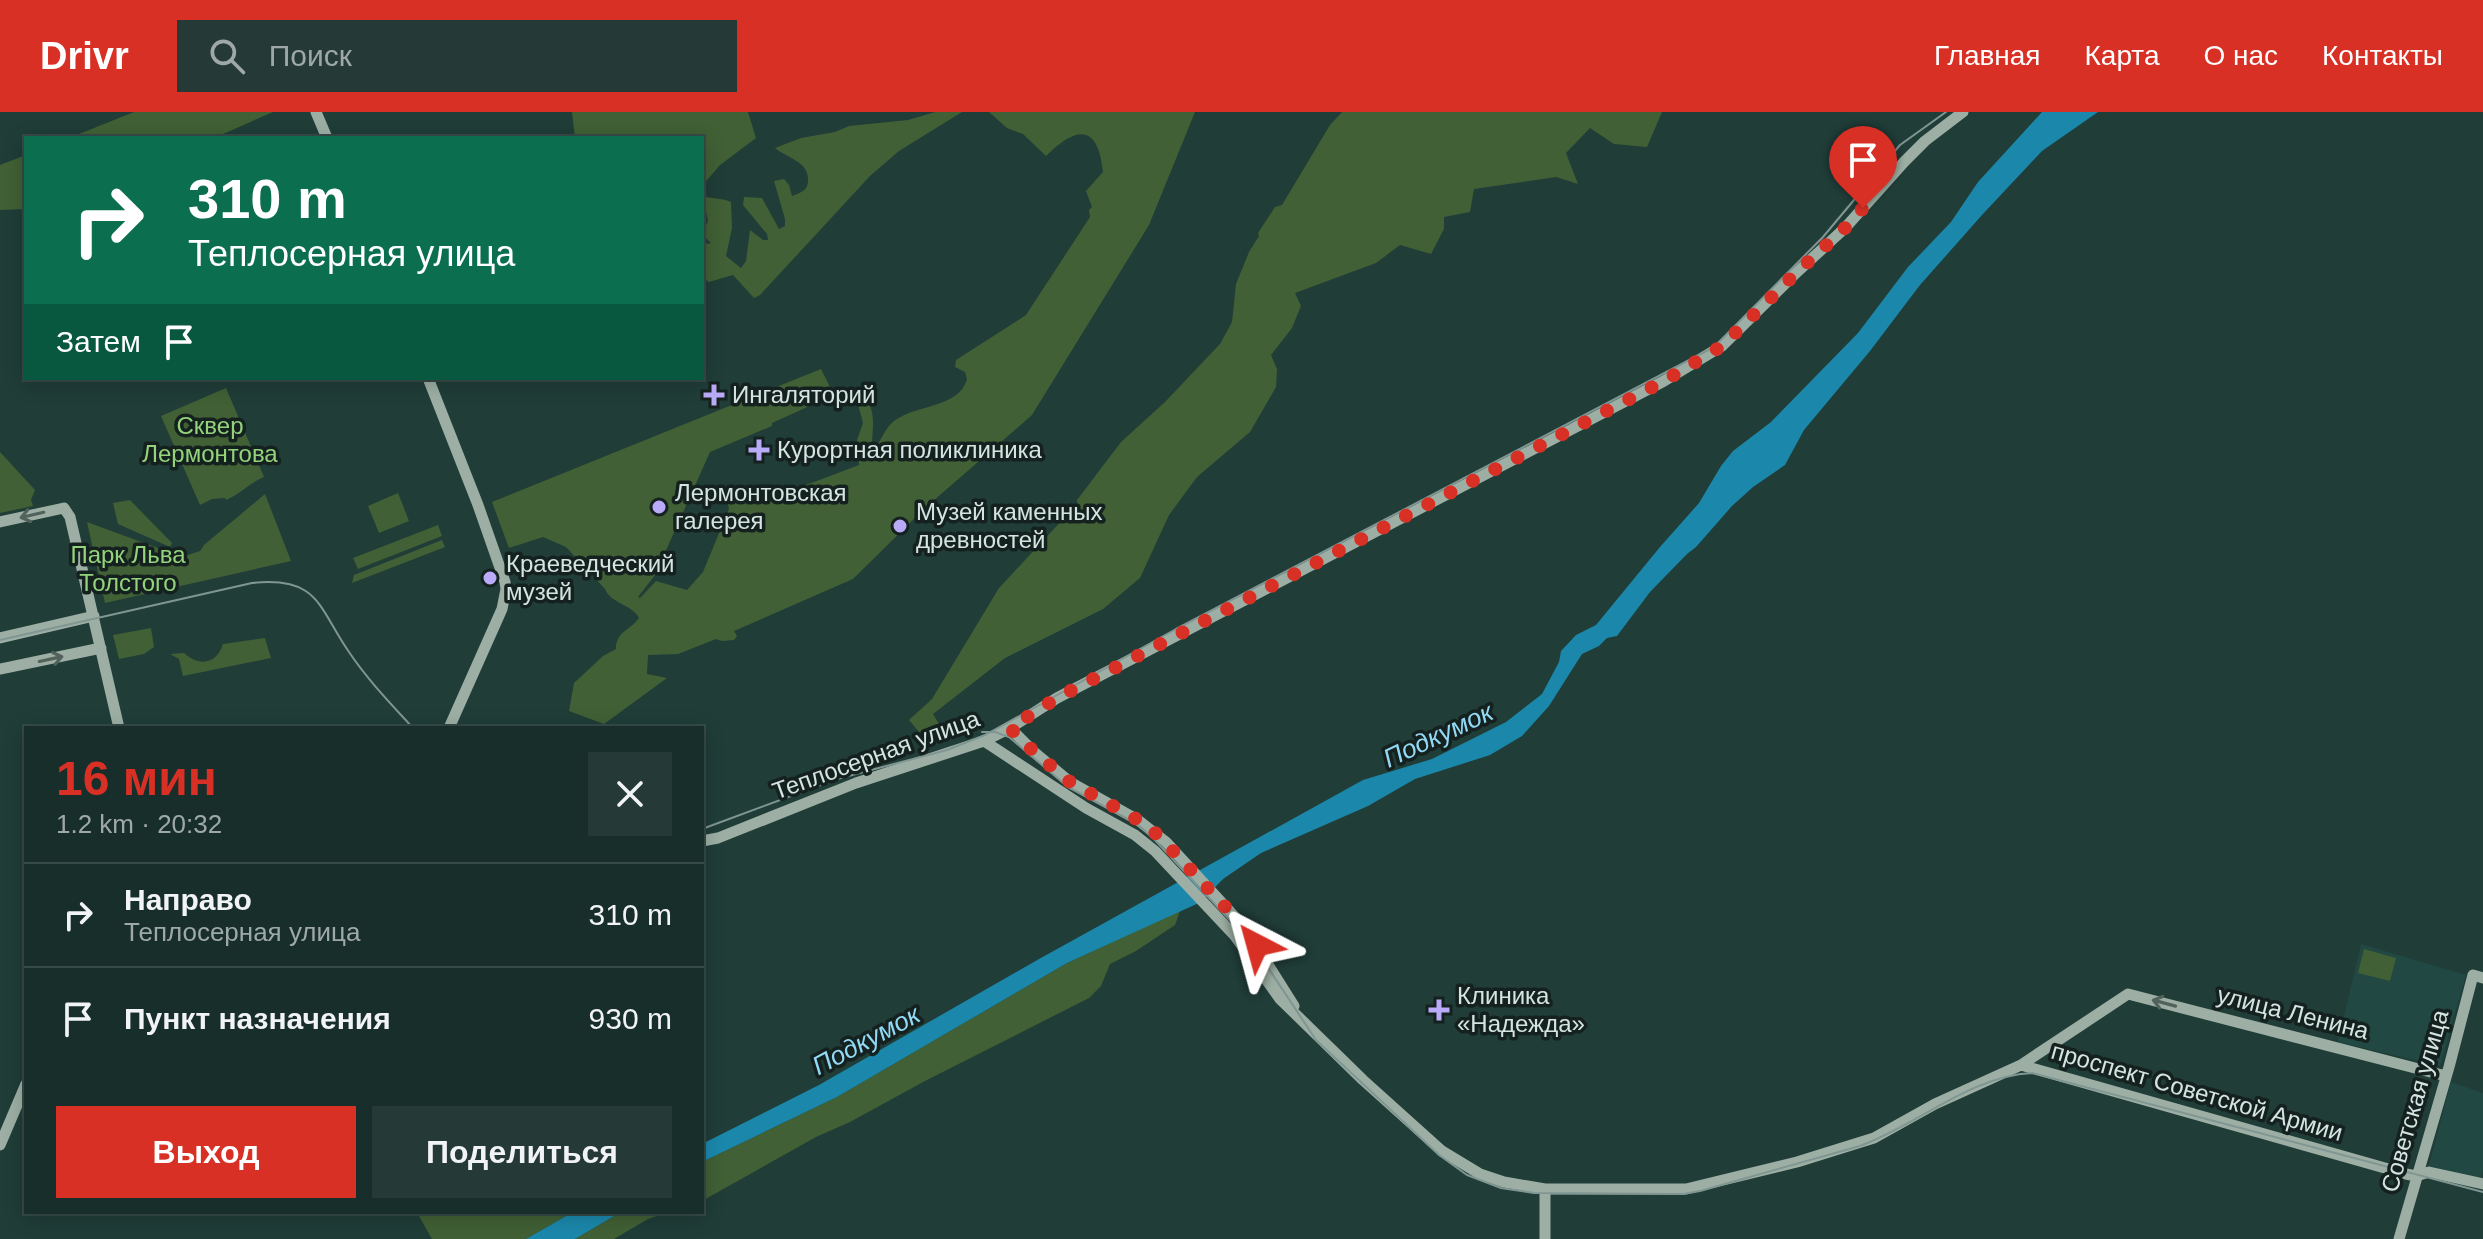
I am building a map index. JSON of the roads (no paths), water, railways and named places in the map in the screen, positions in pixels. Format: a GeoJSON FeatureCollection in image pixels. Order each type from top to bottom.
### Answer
{"type":"FeatureCollection","features":[{"type":"Feature","properties":{"kind":"main road"},"geometry":{"type":"LineString","coordinates":[[316,112],[326,136]]}},
{"type":"Feature","properties":{"kind":"main road","name":"Теплосерная улица"},"geometry":{"type":"LineString","coordinates":[[704,841],[718,838],[856,783],[984,741],[1057,698],[1651,388],[1722,346],[1845,228],[1925,141],[1963,112]]}},
{"type":"Feature","properties":{"kind":"main road"},"geometry":{"type":"LineString","coordinates":[[429,380],[505,582],[502,609],[450,726]]}},
{"type":"Feature","properties":{"kind":"main road"},"geometry":{"type":"LineString","coordinates":[[0,522],[64,508],[72,525],[119,726]]}},
{"type":"Feature","properties":{"kind":"main road"},"geometry":{"type":"LineString","coordinates":[[0,638],[94,616]]}},
{"type":"Feature","properties":{"kind":"main road"},"geometry":{"type":"LineString","coordinates":[[0,669],[101,648]]}},
{"type":"Feature","properties":{"kind":"main road","name":"проспект Советской Армии"},"geometry":{"type":"LineString","coordinates":[[1010,728],[1070,782],[1138,820],[1166,842],[1240,932],[1280,999],[1442,1151],[1462,1165],[1504,1182],[1545,1189],[1686,1189],[1797,1162],[1874,1138],[1935,1104],[2021,1065],[2416,1176],[2429,1172],[2483,1184]]}},
{"type":"Feature","properties":{"kind":"main road","name":"проспект Советской Армии"},"geometry":{"type":"LineString","coordinates":[[984,741],[1086,808],[1135,835],[1240,932]]}},
{"type":"Feature","properties":{"kind":"main road","name":"Советская улица"},"geometry":{"type":"LineString","coordinates":[[2399,1239],[2478,976]]}},
{"type":"Feature","properties":{"kind":"main road","name":"улица Ленина"},"geometry":{"type":"LineString","coordinates":[[2021,1065],[2128,994],[2446,1076]]}},
{"type":"Feature","properties":{"kind":"main road"},"geometry":{"type":"LineString","coordinates":[[0,1145],[24,1089]]}},
{"type":"Feature","properties":{"kind":"main road"},"geometry":{"type":"LineString","coordinates":[[1545,1189],[1545,1239]]}},
{"type":"Feature","properties":{"kind":"water","name":"Подкумок"},"geometry":{"type":"Polygon","coordinates":[[[2042,112],[2098,112],[2042,151],[1982,215],[1920,285],[1804,430],[1785,465],[1732,506],[1650,592],[1617,636],[1607,638],[1599,646],[1582,654],[1549,706],[1522,736],[1490,755],[1415,779],[1368,806],[1261,853],[1223,879],[1201,902],[1067,963],[837,1097],[704,1161],[704,1143],[819,1085],[1363,780],[1432,759],[1506,722],[1542,694],[1559,662],[1561,651],[1576,635],[1596,625],[1699,503],[1733,451],[1771,422],[1858,333],[1908,267],[1951,222],[1978,182],[2042,112]]]}},
{"type":"Feature","properties":{"kind":"water"},"geometry":{"type":"Polygon","coordinates":[[[570,1214],[618,1214],[575,1239],[526,1239],[570,1214]]]}},
{"type":"Feature","properties":{"kind":"tram line"},"geometry":{"type":"LineString","coordinates":[[704,828],[837,779],[947,750],[985,735],[1176,629],[1714,347],[1823,237],[1900,145],[1946,112]]}},
{"type":"Feature","properties":{"kind":"tram line"},"geometry":{"type":"LineString","coordinates":[[0,640],[252,583],[291,584],[314,598],[364,672],[411,726]]}},
{"type":"Feature","properties":{"kind":"tram line"},"geometry":{"type":"LineString","coordinates":[[982,732],[1009,737],[1068,787],[1137,824],[1153,838],[1253,945],[1316,1040],[1439,1155],[1467,1175],[1501,1188],[1534,1193],[1683,1194],[1700,1191],[1860,1146],[1987,1083],[2032,1073],[2483,1192]]}},
{"type":"Feature","properties":{"kind":"place","name":"Ингаляторий"},"geometry":{"type":"Point","coordinates":[714,395]}},
{"type":"Feature","properties":{"kind":"place","name":"Курортная поликлиника"},"geometry":{"type":"Point","coordinates":[759,450]}},
{"type":"Feature","properties":{"kind":"place","name":"Лермонтовская галерея"},"geometry":{"type":"Point","coordinates":[659,507]}},
{"type":"Feature","properties":{"kind":"place","name":"Музей каменных древностей"},"geometry":{"type":"Point","coordinates":[900,526]}},
{"type":"Feature","properties":{"kind":"place","name":"Краеведческий музей"},"geometry":{"type":"Point","coordinates":[490,578]}},
{"type":"Feature","properties":{"kind":"place","name":"Клиника «Надежда»"},"geometry":{"type":"Point","coordinates":[1439,1010]}},
{"type":"Feature","properties":{"kind":"park label","name":"Сквер Лермонтова"},"geometry":{"type":"Point","coordinates":[210,440]}},
{"type":"Feature","properties":{"kind":"park label","name":"Парк Льва Толстого"},"geometry":{"type":"Point","coordinates":[128,569]}}]}
